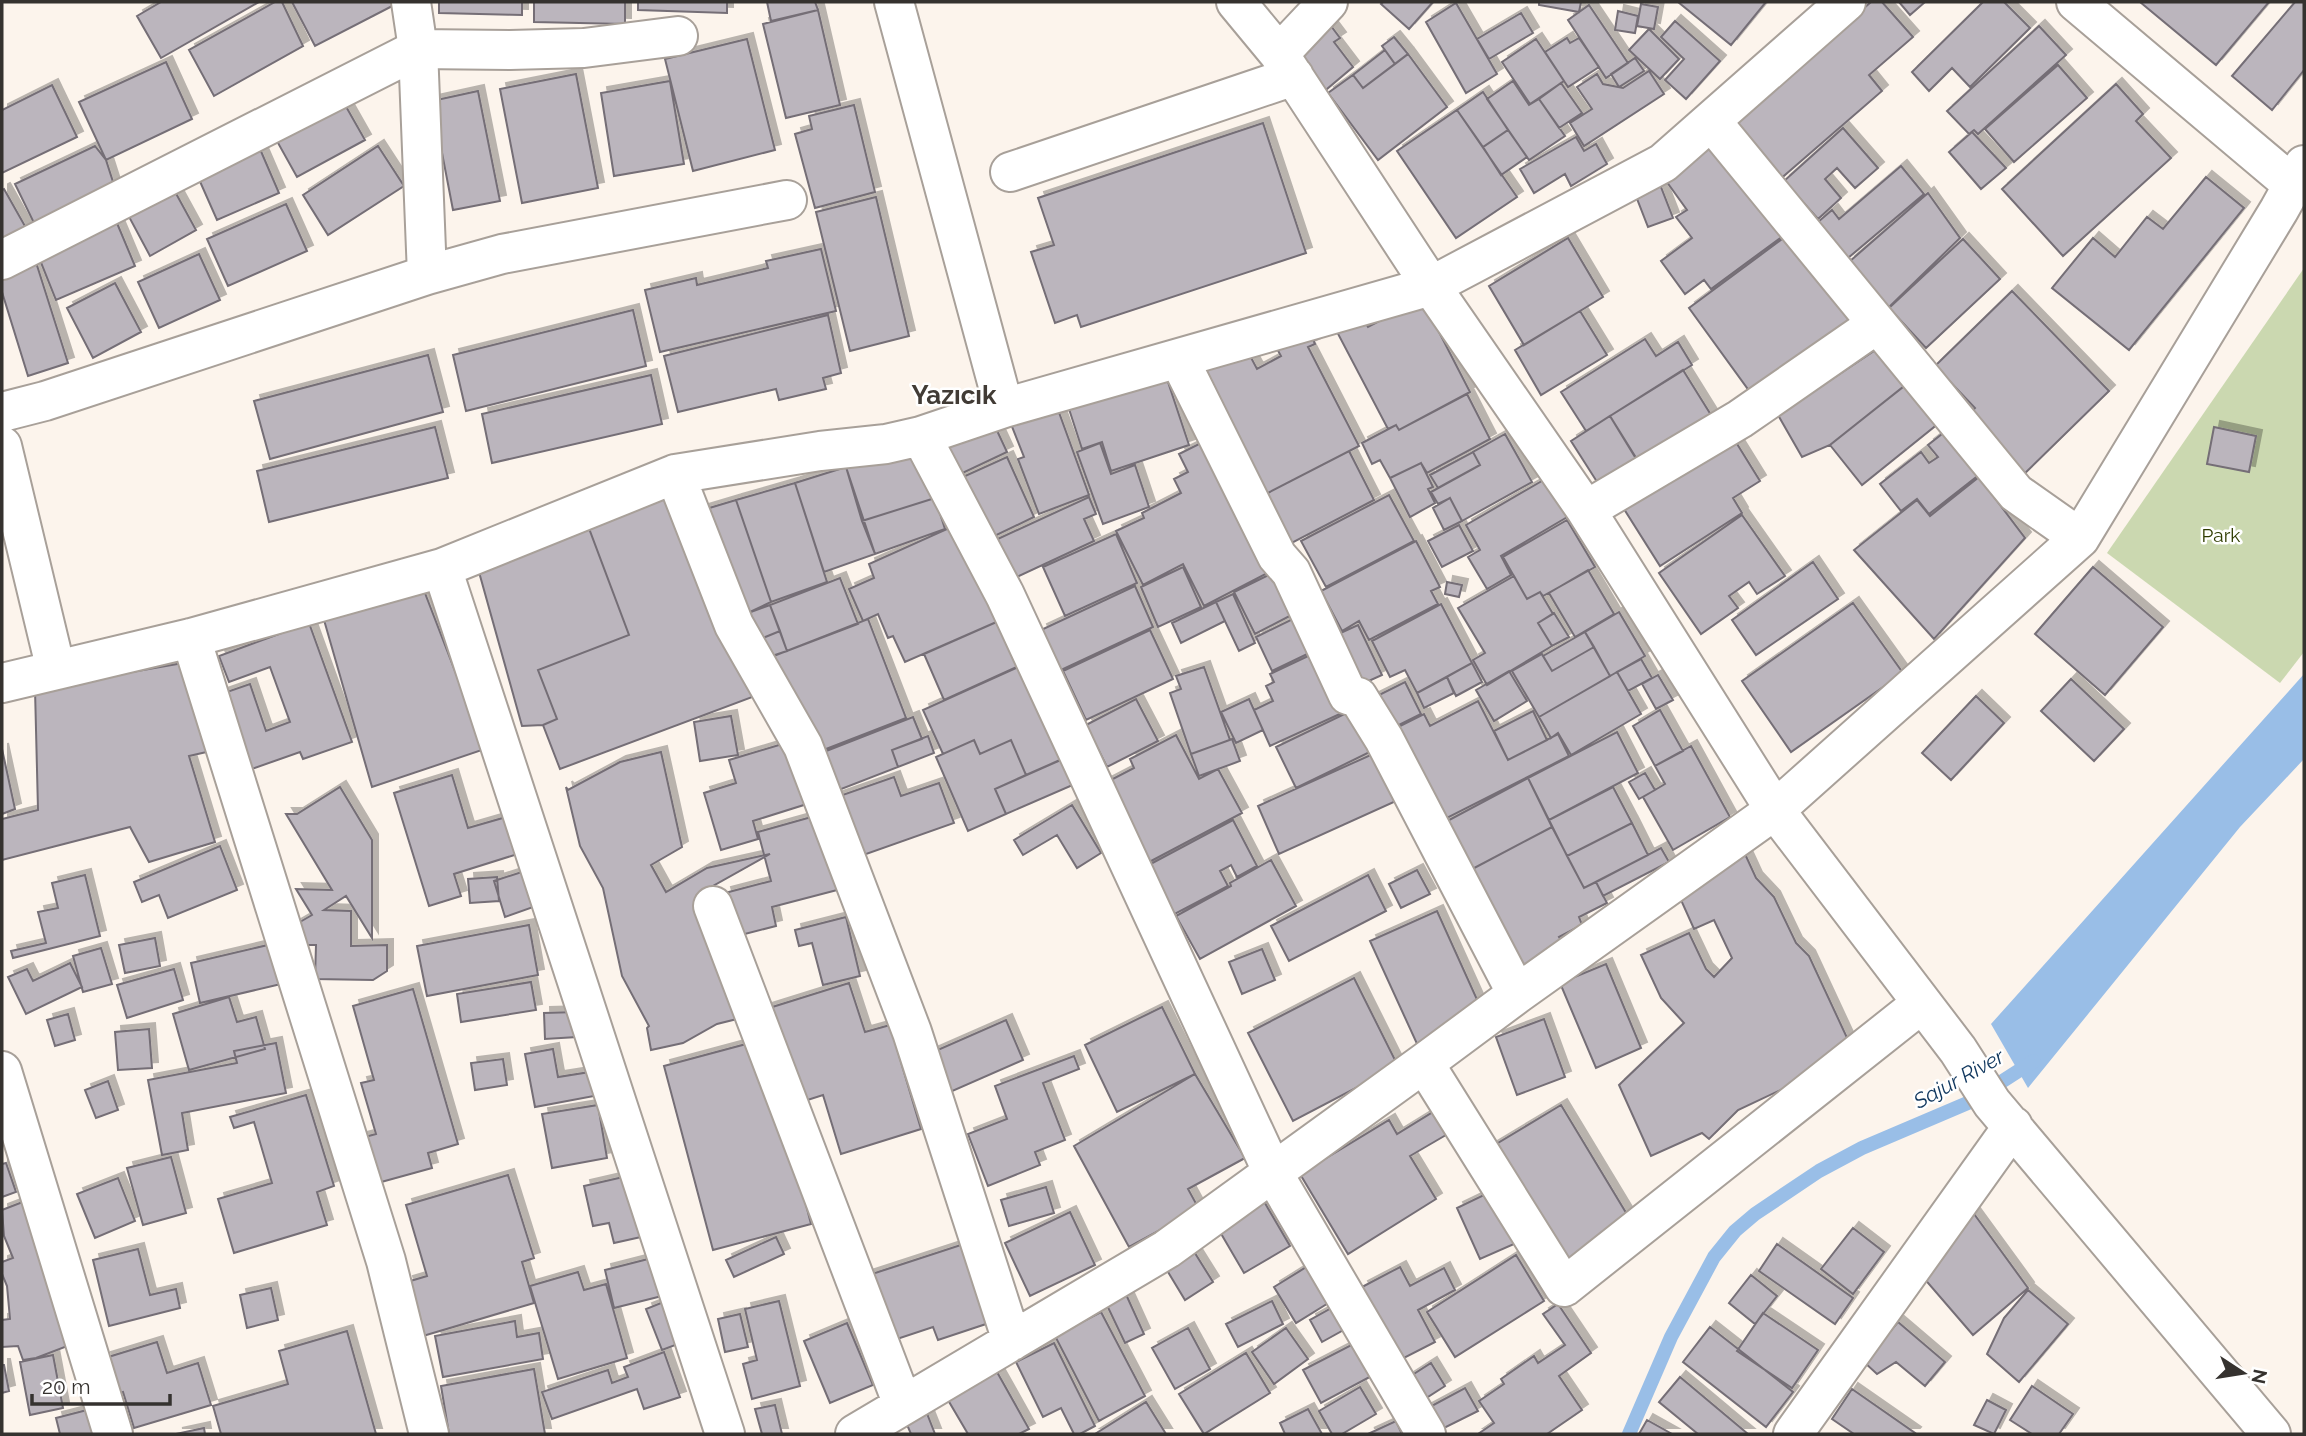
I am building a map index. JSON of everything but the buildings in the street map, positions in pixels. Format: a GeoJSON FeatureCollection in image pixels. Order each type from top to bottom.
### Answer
{"type":"FeatureCollection","features":[{"type":"Feature","properties":{"kind":"street"},"geometry":{"type":"LineString","coordinates":[[411,2],[418,49],[427,275]]}},
{"type":"Feature","properties":{"kind":"street"},"geometry":{"type":"LineString","coordinates":[[894,2],[1004,408]]}},
{"type":"Feature","properties":{"kind":"street"},"geometry":{"type":"LineString","coordinates":[[1236,2],[1286,65],[1431,286],[1586,510],[1775,810],[1958,1050],[2002,1114],[2271,1434]]}},
{"type":"Feature","properties":{"kind":"street"},"geometry":{"type":"LineString","coordinates":[[1010,172],[1286,65],[1328,2]]}},
{"type":"Feature","properties":{"kind":"street"},"geometry":{"type":"LineString","coordinates":[[2,683],[191,638],[442,568],[674,474],[820,451],[886,444],[921,436],[1004,408],[1431,286],[1663,163],[1846,2]]}},
{"type":"Feature","properties":{"kind":"street"},"geometry":{"type":"LineString","coordinates":[[855,1434],[1167,1249],[1775,810],[2080,538],[2301,176],[2076,2]]}},
{"type":"Feature","properties":{"kind":"street"},"geometry":{"type":"LineString","coordinates":[[2,260],[418,49],[584,48],[678,36]]}},
{"type":"Feature","properties":{"kind":"street"},"geometry":{"type":"LineString","coordinates":[[1712,122],[2016,493],[2080,538]]}},
{"type":"Feature","properties":{"kind":"street"},"geometry":{"type":"LineString","coordinates":[[2,412],[45,401],[427,275],[502,254],[787,200]]}},
{"type":"Feature","properties":{"kind":"street"},"geometry":{"type":"LineString","coordinates":[[1586,510],[1740,419],[1877,324]]}},
{"type":"Feature","properties":{"kind":"street"},"geometry":{"type":"LineString","coordinates":[[1179,359],[1277,556],[1291,572],[1348,695],[1358,697],[1384,739],[1517,994]]}},
{"type":"Feature","properties":{"kind":"street"},"geometry":{"type":"LineString","coordinates":[[921,436],[1004,595],[1273,1173],[1426,1434]]}},
{"type":"Feature","properties":{"kind":"street"},"geometry":{"type":"LineString","coordinates":[[2,446],[56,670]]}},
{"type":"Feature","properties":{"kind":"street"},"geometry":{"type":"LineString","coordinates":[[674,474],[734,625],[803,746],[912,1032],[1013,1341]]}},
{"type":"Feature","properties":{"kind":"street"},"geometry":{"type":"LineString","coordinates":[[442,568],[724,1434]]}},
{"type":"Feature","properties":{"kind":"street"},"geometry":{"type":"LineString","coordinates":[[191,638],[386,1261],[429,1434]]}},
{"type":"Feature","properties":{"kind":"street"},"geometry":{"type":"LineString","coordinates":[[713,906],[903,1405]]}},
{"type":"Feature","properties":{"kind":"street"},"geometry":{"type":"LineString","coordinates":[[1424,1063],[1564,1287],[1921,1004]]}},
{"type":"Feature","properties":{"kind":"street"},"geometry":{"type":"LineString","coordinates":[[2,1071],[113,1434]]}},
{"type":"Feature","properties":{"kind":"street"},"geometry":{"type":"LineString","coordinates":[[1793,1434],[2002,1114]]}},
{"type":"Feature","properties":{"kind":"green space","name":"Park"},"geometry":{"type":"Polygon","coordinates":[[[2304,268],[2304,652],[2280,683],[2107,553],[2304,268]]]}},
{"type":"Feature","properties":{"kind":"water"},"geometry":{"type":"Polygon","coordinates":[[[2304,674],[2304,759],[2240,827],[2028,1088],[1991,1024],[2304,674]]]}},
{"type":"Feature","properties":{"kind":"waterway","name":"Sajur River"},"geometry":{"type":"LineString","coordinates":[[1629,1434],[1671,1337],[1714,1257],[1735,1231],[1755,1214],[1819,1171],[1862,1148],[1970,1102],[2034,1061]]}},
{"type":"Feature","properties":{"kind":"district","name":"Yazıcık"},"geometry":{"type":"Point","coordinates":[954,395]}}]}
